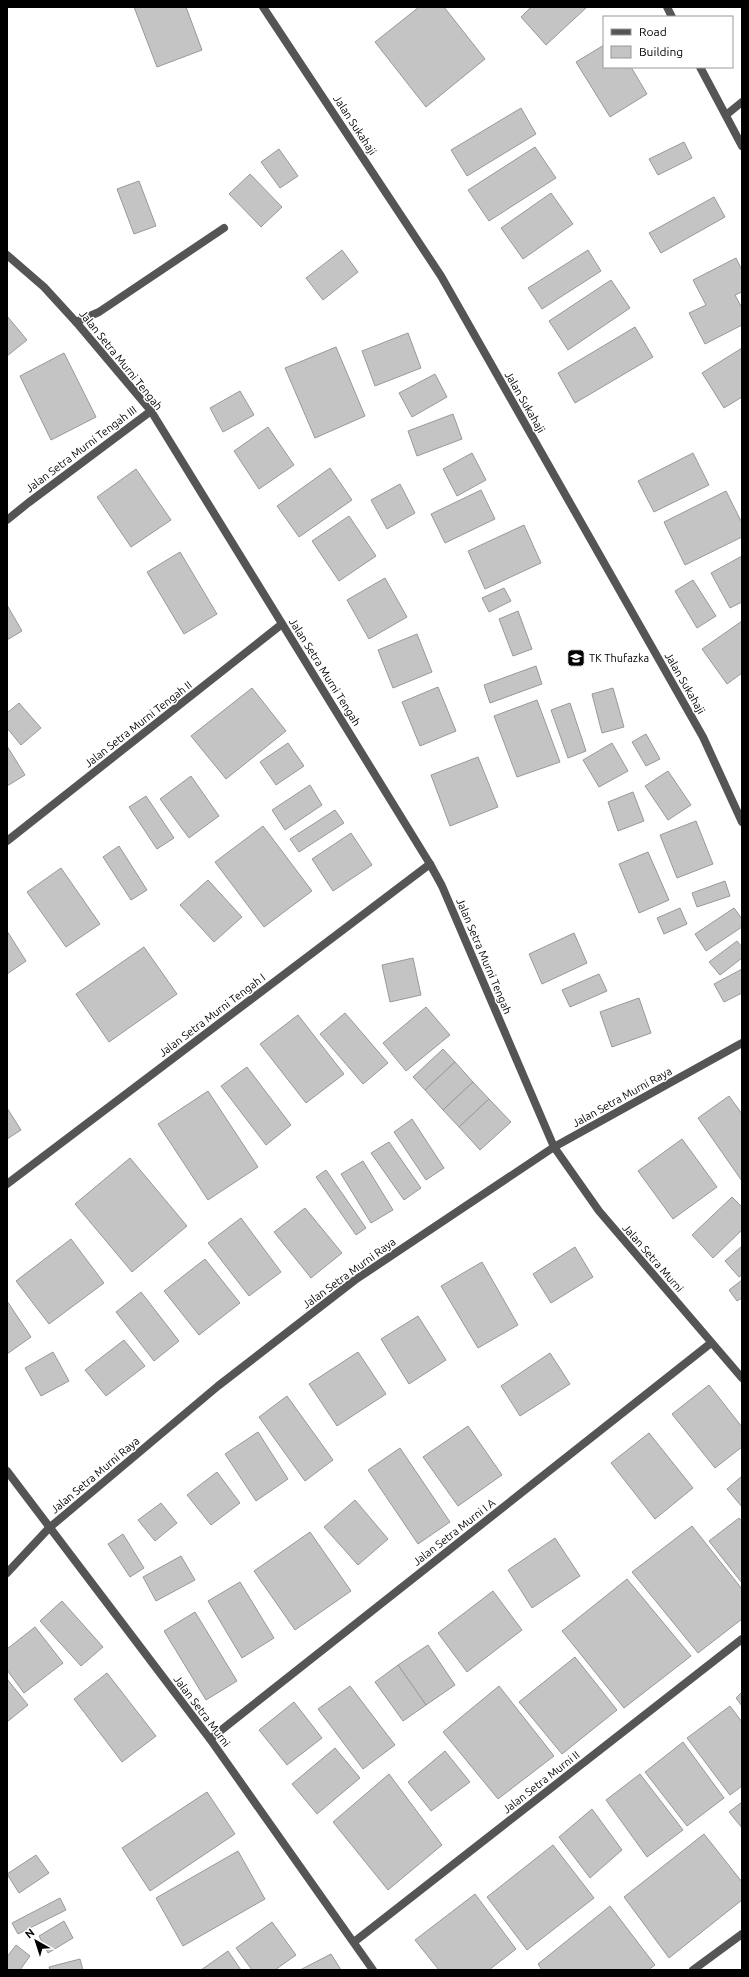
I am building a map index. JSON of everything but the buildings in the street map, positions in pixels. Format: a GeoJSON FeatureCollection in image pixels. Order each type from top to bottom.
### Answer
{"type":"FeatureCollection","features":[{"type":"Feature","properties":{"kind":"street","name":"Jalan Sukahaji"},"geometry":{"type":"LineString","coordinates":[[264,7],[441,276],[703,737],[742,822]]}},
{"type":"Feature","properties":{"kind":"street"},"geometry":{"type":"LineString","coordinates":[[667,7],[672,16]]}},
{"type":"Feature","properties":{"kind":"street"},"geometry":{"type":"LineString","coordinates":[[701,68],[742,146]]}},
{"type":"Feature","properties":{"kind":"street"},"geometry":{"type":"LineString","coordinates":[[726,115],[742,102]]}},
{"type":"Feature","properties":{"kind":"street"},"geometry":{"type":"LineString","coordinates":[[76,322],[99,312],[224,228]]}},
{"type":"Feature","properties":{"kind":"street","name":"Jalan Setra Murni Tengah"},"geometry":{"type":"LineString","coordinates":[[7,255],[44,287],[76,322],[151,411],[430,864],[442,886],[554,1147]]}},
{"type":"Feature","properties":{"kind":"street","name":"Jalan Setra Murni Tengah III"},"geometry":{"type":"LineString","coordinates":[[7,520],[151,411]]}},
{"type":"Feature","properties":{"kind":"street","name":"Jalan Setra Murni Tengah II"},"geometry":{"type":"LineString","coordinates":[[7,841],[282,624]]}},
{"type":"Feature","properties":{"kind":"street","name":"Jalan Setra Murni Tengah I"},"geometry":{"type":"LineString","coordinates":[[7,1184],[430,864]]}},
{"type":"Feature","properties":{"kind":"street","name":"Jalan Setra Murni Raya"},"geometry":{"type":"LineString","coordinates":[[7,1574],[49,1528],[218,1386],[355,1280],[554,1147],[742,1043]]}},
{"type":"Feature","properties":{"kind":"street","name":"Jalan Setra Murni"},"geometry":{"type":"LineString","coordinates":[[554,1147],[599,1212],[742,1378]]}},
{"type":"Feature","properties":{"kind":"street","name":"Jalan Setra Murni I A"},"geometry":{"type":"LineString","coordinates":[[210,1739],[711,1343]]}},
{"type":"Feature","properties":{"kind":"street","name":"Jalan Setra Murni"},"geometry":{"type":"LineString","coordinates":[[7,1471],[210,1739],[373,1970]]}},
{"type":"Feature","properties":{"kind":"street","name":"Jalan Setra Murni II"},"geometry":{"type":"LineString","coordinates":[[354,1942],[742,1639]]}},
{"type":"Feature","properties":{"kind":"street"},"geometry":{"type":"LineString","coordinates":[[693,1970],[742,1934]]}},
{"type":"Feature","properties":{"kind":"place","name":"TK Thufazka"},"geometry":{"type":"Point","coordinates":[576,658]}}]}
